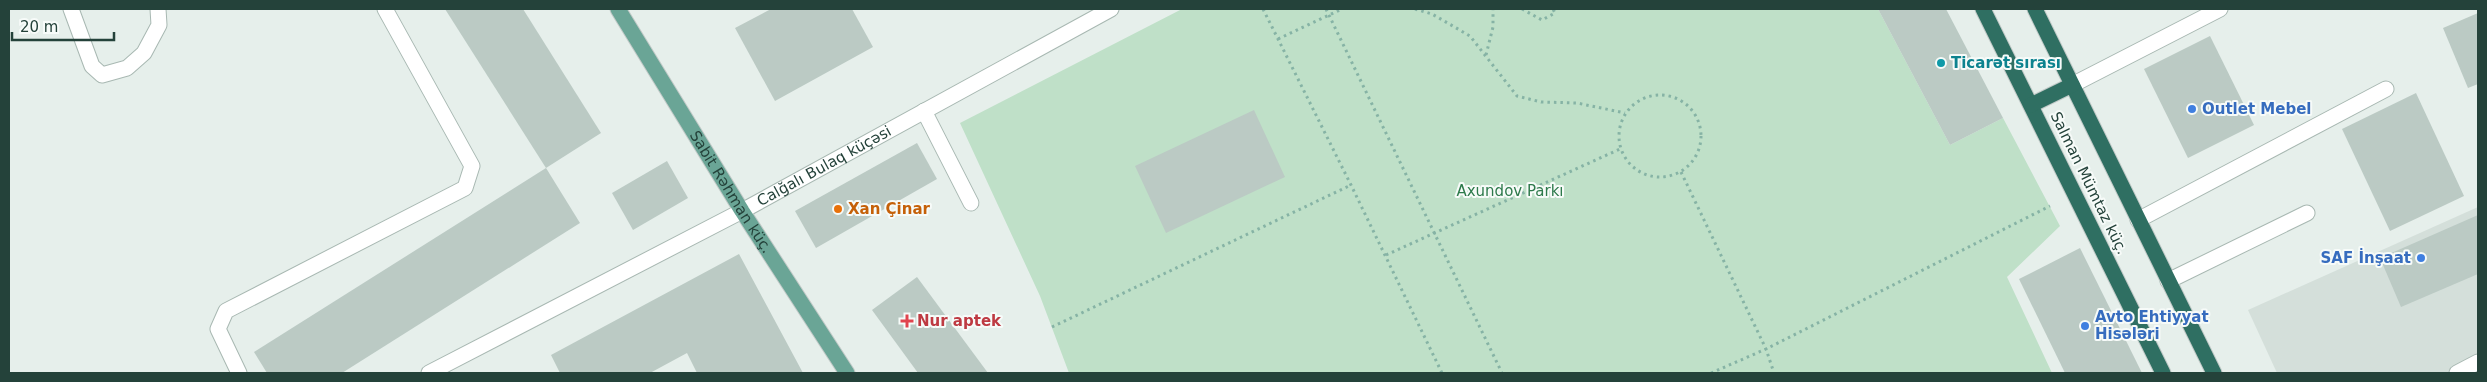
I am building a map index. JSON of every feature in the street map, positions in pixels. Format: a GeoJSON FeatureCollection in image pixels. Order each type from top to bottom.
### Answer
{"type":"FeatureCollection","features":[{"type":"Feature","properties":{"kind":"highway","name":"Salman Mümtaz küç."},"geometry":{"type":"LineString","coordinates":[[1983,9],[2163,373]]}},
{"type":"Feature","properties":{"kind":"highway"},"geometry":{"type":"LineString","coordinates":[[2035,9],[2214,373]]}},
{"type":"Feature","properties":{"kind":"highway"},"geometry":{"type":"LineString","coordinates":[[2031,105],[2072,85]]}},
{"type":"Feature","properties":{"kind":"main road","name":"Sabit Rəhman küç."},"geometry":{"type":"LineString","coordinates":[[618,9],[742,211],[847,373]]}},
{"type":"Feature","properties":{"kind":"street"},"geometry":{"type":"LineString","coordinates":[[71,9],[92,66],[102,75],[128,68],[144,53],[159,25],[158,9]]}},
{"type":"Feature","properties":{"kind":"street"},"geometry":{"type":"LineString","coordinates":[[239,373],[218,329],[226,311],[465,188],[472,166],[385,9]]}},
{"type":"Feature","properties":{"kind":"street","name":"Calğalı Bulaq küçəsi"},"geometry":{"type":"LineString","coordinates":[[429,373],[742,211],[1111,9]]}},
{"type":"Feature","properties":{"kind":"street"},"geometry":{"type":"LineString","coordinates":[[2072,85],[2220,9]]}},
{"type":"Feature","properties":{"kind":"street"},"geometry":{"type":"LineString","coordinates":[[2138,220],[2386,89]]}},
{"type":"Feature","properties":{"kind":"street"},"geometry":{"type":"LineString","coordinates":[[924,112],[971,203]]}},
{"type":"Feature","properties":{"kind":"street"},"geometry":{"type":"LineString","coordinates":[[2168,281],[2308,213]]}},
{"type":"Feature","properties":{"kind":"street"},"geometry":{"type":"LineString","coordinates":[[2457,373],[2478,362]]}},
{"type":"Feature","properties":{"kind":"path"},"geometry":{"type":"LineString","coordinates":[[1263,9],[1386,255],[1442,373]]}},
{"type":"Feature","properties":{"kind":"path"},"geometry":{"type":"LineString","coordinates":[[1326,9],[1502,373]]}},
{"type":"Feature","properties":{"kind":"path"},"geometry":{"type":"LineString","coordinates":[[1278,39],[1342,9]]}},
{"type":"Feature","properties":{"kind":"path"},"geometry":{"type":"LineString","coordinates":[[1415,9],[1432,14],[1470,36],[1517,96],[1541,102],[1577,103],[1625,113]]}},
{"type":"Feature","properties":{"kind":"path"},"geometry":{"type":"LineString","coordinates":[[1486,56],[1493,27],[1493,9]]}},
{"type":"Feature","properties":{"kind":"path"},"geometry":{"type":"LineString","coordinates":[[1522,9],[1542,20],[1555,13],[1553,9]]}},
{"type":"Feature","properties":{"kind":"path"},"geometry":{"type":"LineString","coordinates":[[1656,95],[1674,98],[1690,108],[1699,123],[1701,142],[1694,159],[1681,172],[1664,178],[1645,175],[1630,165],[1620,149],[1618,130],[1625,113],[1638,100],[1656,95]]}},
{"type":"Feature","properties":{"kind":"path"},"geometry":{"type":"LineString","coordinates":[[1386,255],[1620,149]]}},
{"type":"Feature","properties":{"kind":"path"},"geometry":{"type":"LineString","coordinates":[[1681,172],[1766,348],[1774,373]]}},
{"type":"Feature","properties":{"kind":"path"},"geometry":{"type":"LineString","coordinates":[[1052,327],[1351,184]]}},
{"type":"Feature","properties":{"kind":"path"},"geometry":{"type":"LineString","coordinates":[[1711,373],[1766,348],[2050,206]]}},
{"type":"Feature","properties":{"kind":"shaded area","name":"SAF İnşaat"},"geometry":{"type":"Polygon","coordinates":[[[2478,207],[2478,373],[2277,373],[2248,310],[2478,207]]]}},
{"type":"Feature","properties":{"kind":"green space","name":"Axundov Parkı"},"geometry":{"type":"Polygon","coordinates":[[[1182,9],[1878,9],[1950,145],[2003,118],[2060,226],[2007,277],[2052,373],[1069,373],[1040,296],[960,123],[1182,9]]]}},
{"type":"Feature","properties":{"kind":"building"},"geometry":{"type":"Polygon","coordinates":[[[445,9],[523,9],[601,133],[546,168],[445,9]]]}},
{"type":"Feature","properties":{"kind":"building"},"geometry":{"type":"Polygon","coordinates":[[[771,9],[852,9],[873,47],[775,101],[735,28],[771,9]]]}},
{"type":"Feature","properties":{"kind":"building","name":"Ticarət sırası"},"geometry":{"type":"Polygon","coordinates":[[[1878,9],[1946,9],[2003,118],[1950,145],[1878,9]]]}},
{"type":"Feature","properties":{"kind":"building"},"geometry":{"type":"Polygon","coordinates":[[[2478,13],[2478,84],[2468,88],[2443,28],[2478,13]]]}},
{"type":"Feature","properties":{"kind":"building"},"geometry":{"type":"Polygon","coordinates":[[[2210,36],[2254,125],[2188,158],[2144,69],[2210,36]]]}},
{"type":"Feature","properties":{"kind":"building"},"geometry":{"type":"Polygon","coordinates":[[[2416,93],[2464,196],[2390,231],[2342,129],[2416,93]]]}},
{"type":"Feature","properties":{"kind":"building"},"geometry":{"type":"Polygon","coordinates":[[[1254,110],[1285,177],[1166,233],[1135,166],[1254,110]]]}},
{"type":"Feature","properties":{"kind":"building"},"geometry":{"type":"Polygon","coordinates":[[[917,143],[937,179],[816,248],[795,211],[917,143]]]}},
{"type":"Feature","properties":{"kind":"building"},"geometry":{"type":"Polygon","coordinates":[[[667,161],[688,198],[633,230],[612,193],[667,161]]]}},
{"type":"Feature","properties":{"kind":"building"},"geometry":{"type":"Polygon","coordinates":[[[546,168],[580,223],[342,373],[267,373],[254,352],[546,168]]]}},
{"type":"Feature","properties":{"kind":"building"},"geometry":{"type":"Polygon","coordinates":[[[2478,215],[2478,274],[2401,307],[2380,258],[2478,215]]]}},
{"type":"Feature","properties":{"kind":"building"},"geometry":{"type":"Polygon","coordinates":[[[2080,248],[2142,373],[2065,373],[2019,279],[2080,248]]]}},
{"type":"Feature","properties":{"kind":"building"},"geometry":{"type":"Polygon","coordinates":[[[739,254],[803,373],[697,373],[687,353],[650,373],[560,373],[551,355],[739,254]]]}},
{"type":"Feature","properties":{"kind":"building"},"geometry":{"type":"Polygon","coordinates":[[[917,277],[988,373],[918,373],[872,310],[917,277]]]}},
{"type":"Feature","properties":{"kind":"place","name":"Ticarət sırası"},"geometry":{"type":"Point","coordinates":[1941,63]}},
{"type":"Feature","properties":{"kind":"place","name":"Outlet Mebel"},"geometry":{"type":"Point","coordinates":[2192,109]}},
{"type":"Feature","properties":{"kind":"place","name":"Xan Çinar"},"geometry":{"type":"Point","coordinates":[838,209]}},
{"type":"Feature","properties":{"kind":"place","name":"SAF İnşaat"},"geometry":{"type":"Point","coordinates":[2421,258]}},
{"type":"Feature","properties":{"kind":"place","name":"Nur aptek"},"geometry":{"type":"Point","coordinates":[907,321]}},
{"type":"Feature","properties":{"kind":"place","name":"Avto Ehtiyyat Hisələri"},"geometry":{"type":"Point","coordinates":[2085,326]}}]}
